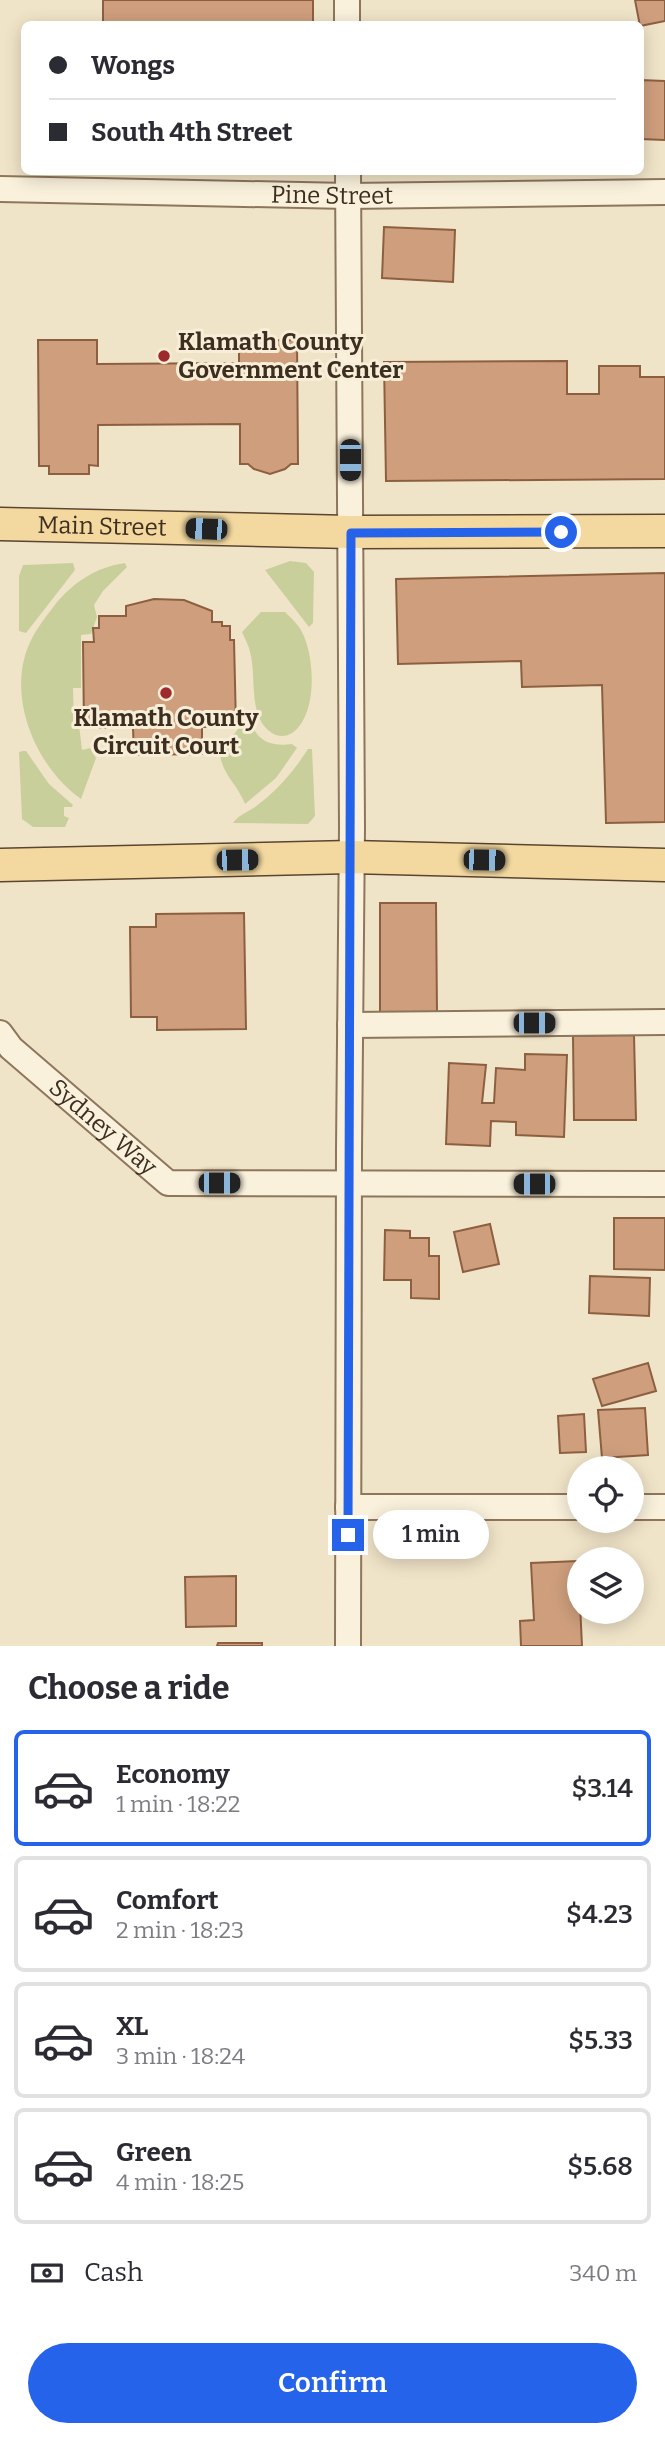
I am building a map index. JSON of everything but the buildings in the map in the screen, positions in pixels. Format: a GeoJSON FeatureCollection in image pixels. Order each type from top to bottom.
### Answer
{"type":"FeatureCollection","features":[{"type":"Feature","properties":{"kind":"main road","name":"Main Street"},"geometry":{"type":"LineString","coordinates":[[0,524],[351,533],[665,531]]}},
{"type":"Feature","properties":{"kind":"main road"},"geometry":{"type":"LineString","coordinates":[[0,865],[351,857],[665,865]]}},
{"type":"Feature","properties":{"kind":"street"},"geometry":{"type":"LineString","coordinates":[[347,0],[347,21]]}},
{"type":"Feature","properties":{"kind":"street"},"geometry":{"type":"LineString","coordinates":[[348,184],[351,533],[348,1646]]}},
{"type":"Feature","properties":{"kind":"street","name":"Pine Street"},"geometry":{"type":"LineString","coordinates":[[0,190],[348,184],[665,192]]}},
{"type":"Feature","properties":{"kind":"street"},"geometry":{"type":"LineString","coordinates":[[350,1025],[665,1022]]}},
{"type":"Feature","properties":{"kind":"street","name":"Sydney Way"},"geometry":{"type":"LineString","coordinates":[[0,1032],[11,1048],[168,1183],[665,1184]]}},
{"type":"Feature","properties":{"kind":"street"},"geometry":{"type":"LineString","coordinates":[[348,1507],[567,1507]]}},
{"type":"Feature","properties":{"kind":"street"},"geometry":{"type":"LineString","coordinates":[[644,1507],[665,1507]]}},
{"type":"Feature","properties":{"kind":"green space"},"geometry":{"type":"Polygon","coordinates":[[[290,561],[306,563],[314,572],[313,623],[309,627],[265,570],[290,561]]]}},
{"type":"Feature","properties":{"kind":"green space"},"geometry":{"type":"Polygon","coordinates":[[[73,563],[75,570],[26,633],[19,631],[19,576],[23,565],[73,563]]]}},
{"type":"Feature","properties":{"kind":"green space"},"geometry":{"type":"Polygon","coordinates":[[[125,563],[127,567],[103,591],[94,605],[97,617],[91,634],[81,635],[81,688],[73,688],[74,724],[79,725],[82,750],[90,748],[96,758],[81,799],[51,770],[30,731],[21,689],[22,667],[33,636],[61,598],[77,583],[95,572],[125,563]]]}},
{"type":"Feature","properties":{"kind":"green space"},"geometry":{"type":"Polygon","coordinates":[[[261,612],[285,612],[300,629],[310,656],[312,685],[306,713],[300,725],[285,736],[274,734],[264,726],[256,707],[252,662],[242,632],[261,612]]]}},
{"type":"Feature","properties":{"kind":"green space"},"geometry":{"type":"Polygon","coordinates":[[[249,715],[251,724],[264,740],[276,744],[292,744],[297,748],[276,778],[245,804],[226,773],[220,752],[249,715]]]}},
{"type":"Feature","properties":{"kind":"green space"},"geometry":{"type":"Polygon","coordinates":[[[308,749],[312,749],[315,816],[308,824],[233,823],[278,787],[308,749]]]}},
{"type":"Feature","properties":{"kind":"green space"},"geometry":{"type":"Polygon","coordinates":[[[26,751],[49,784],[73,805],[64,807],[64,816],[69,818],[65,827],[33,827],[22,819],[19,752],[26,751]]]}},
{"type":"Feature","properties":{"kind":"place","name":"Klamath County Government Center"},"geometry":{"type":"Point","coordinates":[164,356]}},
{"type":"Feature","properties":{"kind":"place","name":"Klamath County Circuit Court"},"geometry":{"type":"Point","coordinates":[166,693]}},
{"type":"Feature","properties":{"kind":"route"},"geometry":{"type":"LineString","coordinates":[[348,1535],[351,533],[561,532]]}}]}
